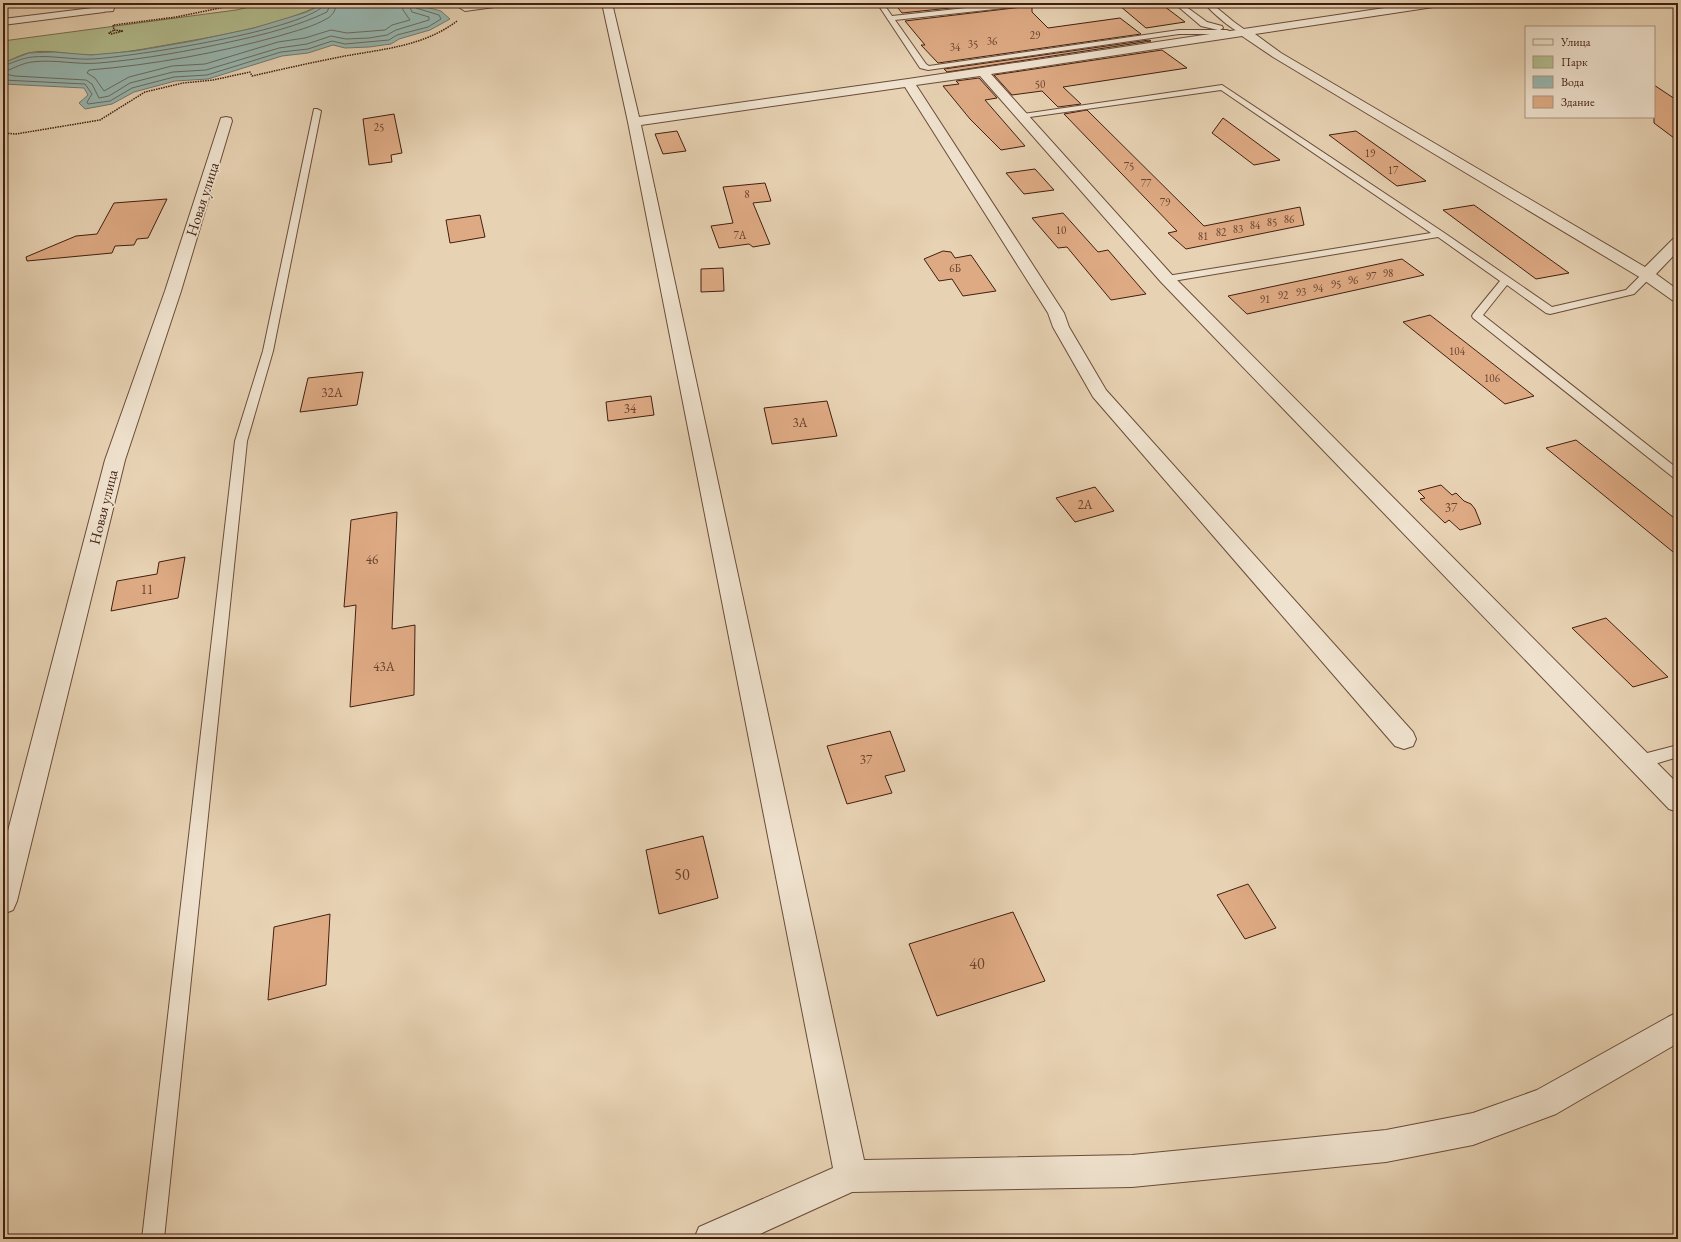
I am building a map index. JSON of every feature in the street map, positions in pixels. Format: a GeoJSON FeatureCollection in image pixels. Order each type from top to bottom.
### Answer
{"type":"FeatureCollection","features":[{"type":"Feature","properties":{"kind":"street"},"geometry":{"type":"LineString","coordinates":[[465,8],[502,3]]}},
{"type":"Feature","properties":{"kind":"street"},"geometry":{"type":"LineString","coordinates":[[607,3],[634,122],[850,1176]]}},
{"type":"Feature","properties":{"kind":"street"},"geometry":{"type":"LineString","coordinates":[[634,122],[983,72],[1228,33],[1244,32],[1440,3]]}},
{"type":"Feature","properties":{"kind":"street"},"geometry":{"type":"LineString","coordinates":[[3,22],[100,10]]}},
{"type":"Feature","properties":{"kind":"street"},"geometry":{"type":"LineString","coordinates":[[1244,32],[1277,55],[1647,275],[1678,298]]}},
{"type":"Feature","properties":{"kind":"street"},"geometry":{"type":"LineString","coordinates":[[983,72],[1167,279],[1638,762],[1678,801]]}},
{"type":"Feature","properties":{"kind":"street"},"geometry":{"type":"LineString","coordinates":[[908,83],[1056,313],[1060,327],[1099,393],[1404,739]]}},
{"type":"Feature","properties":{"kind":"street","name":"Новая улица"},"geometry":{"type":"LineString","coordinates":[[3,901],[115,460],[173,291],[226,121]]}},
{"type":"Feature","properties":{"kind":"street"},"geometry":{"type":"LineString","coordinates":[[1647,275],[1678,242]]}},
{"type":"Feature","properties":{"kind":"street"},"geometry":{"type":"LineString","coordinates":[[711,1239],[850,1176],[1132,1171],[1386,1146],[1473,1129],[1545,1103],[1678,1027]]}},
{"type":"Feature","properties":{"kind":"lane"},"geometry":{"type":"LineString","coordinates":[[100,10],[110,10],[113,3]]}},
{"type":"Feature","properties":{"kind":"lane"},"geometry":{"type":"LineString","coordinates":[[880,3],[923,66],[928,68],[1179,32],[1207,29],[1228,33]]}},
{"type":"Feature","properties":{"kind":"lane"},"geometry":{"type":"LineString","coordinates":[[1177,3],[1204,24],[1207,29]]}},
{"type":"Feature","properties":{"kind":"lane"},"geometry":{"type":"LineString","coordinates":[[1207,3],[1231,24],[1244,32]]}},
{"type":"Feature","properties":{"kind":"lane"},"geometry":{"type":"LineString","coordinates":[[890,18],[1022,4]]}},
{"type":"Feature","properties":{"kind":"lane"},"geometry":{"type":"LineString","coordinates":[[1023,116],[1222,87],[1440,234],[1550,311],[1630,292],[1647,275]]}},
{"type":"Feature","properties":{"kind":"lane"},"geometry":{"type":"LineString","coordinates":[[152,1239],[241,442],[268,351],[317,111]]}},
{"type":"Feature","properties":{"kind":"lane"},"geometry":{"type":"LineString","coordinates":[[1167,279],[1440,234]]}},
{"type":"Feature","properties":{"kind":"lane"},"geometry":{"type":"LineString","coordinates":[[1506,280],[1477,316],[1678,475]]}},
{"type":"Feature","properties":{"kind":"lane"},"geometry":{"type":"LineString","coordinates":[[1638,762],[1678,751]]}},
{"type":"Feature","properties":{"kind":"path"},"geometry":{"type":"LineString","coordinates":[[114,30],[113,25],[176,17],[244,3]]}},
{"type":"Feature","properties":{"kind":"path"},"geometry":{"type":"LineString","coordinates":[[3,133],[16,134],[100,120],[145,92],[184,83],[213,80],[250,72],[252,76],[400,46],[430,36],[453,25],[461,18],[465,8],[432,6],[425,3]]}},
{"type":"Feature","properties":{"kind":"path"},"geometry":{"type":"LineString","coordinates":[[114,30],[122,31],[115,34],[109,33],[114,30]]}},
{"type":"Feature","properties":{"kind":"green space"},"geometry":{"type":"Polygon","coordinates":[[[266,3],[325,3],[286,19],[203,39],[118,53],[84,55],[44,51],[25,54],[3,63],[3,41],[236,10],[266,3]]]}},
{"type":"Feature","properties":{"kind":"water"},"geometry":{"type":"Polygon","coordinates":[[[325,3],[411,3],[441,11],[450,19],[430,30],[399,39],[391,44],[345,48],[333,45],[308,53],[282,56],[208,79],[175,81],[134,92],[112,104],[85,109],[79,103],[88,95],[84,88],[3,84],[3,63],[29,53],[54,52],[91,55],[135,51],[254,28],[307,12],[325,3]]]}},
{"type":"Feature","properties":{"kind":"building"},"geometry":{"type":"Polygon","coordinates":[[[894,3],[998,3],[902,13],[894,3]]]}},
{"type":"Feature","properties":{"kind":"building"},"geometry":{"type":"Polygon","coordinates":[[[1026,3],[1032,3],[1032,12],[1048,28],[1120,18],[1141,34],[938,63],[921,45],[925,45],[905,21],[1022,7],[1026,5],[1026,3]]]}},
{"type":"Feature","properties":{"kind":"building"},"geometry":{"type":"Polygon","coordinates":[[[1160,3],[1185,22],[1146,28],[1120,6],[1160,3]]]}},
{"type":"Feature","properties":{"kind":"building"},"geometry":{"type":"Polygon","coordinates":[[[1149,40],[1151,41],[947,72],[944,69],[1149,40]]]}},
{"type":"Feature","properties":{"kind":"building"},"geometry":{"type":"Polygon","coordinates":[[[1162,50],[1187,68],[1063,87],[1081,104],[1058,107],[1042,91],[1012,95],[994,75],[1162,50]]]}},
{"type":"Feature","properties":{"kind":"building"},"geometry":{"type":"Polygon","coordinates":[[[979,78],[997,98],[985,100],[1025,146],[1001,150],[970,119],[943,86],[959,84],[956,81],[979,78]]]}},
{"type":"Feature","properties":{"kind":"building"},"geometry":{"type":"Polygon","coordinates":[[[1655,86],[1678,101],[1678,141],[1654,123],[1655,86]]]}},
{"type":"Feature","properties":{"kind":"building"},"geometry":{"type":"Polygon","coordinates":[[[1087,110],[1204,226],[1300,207],[1304,225],[1186,249],[1168,233],[1177,231],[1064,114],[1087,110]]]}},
{"type":"Feature","properties":{"kind":"building"},"geometry":{"type":"Polygon","coordinates":[[[394,114],[402,153],[391,155],[392,162],[369,165],[363,119],[394,114]]]}},
{"type":"Feature","properties":{"kind":"building"},"geometry":{"type":"Polygon","coordinates":[[[1223,118],[1280,160],[1254,165],[1212,133],[1223,118]]]}},
{"type":"Feature","properties":{"kind":"building"},"geometry":{"type":"Polygon","coordinates":[[[677,131],[686,151],[663,154],[655,134],[677,131]]]}},
{"type":"Feature","properties":{"kind":"building"},"geometry":{"type":"Polygon","coordinates":[[[1356,131],[1426,181],[1397,186],[1329,135],[1356,131]]]}},
{"type":"Feature","properties":{"kind":"building"},"geometry":{"type":"Polygon","coordinates":[[[1035,169],[1054,190],[1024,194],[1006,173],[1035,169]]]}},
{"type":"Feature","properties":{"kind":"building"},"geometry":{"type":"Polygon","coordinates":[[[765,183],[771,201],[753,203],[770,244],[753,247],[749,244],[719,248],[711,226],[733,223],[723,187],[765,183]]]}},
{"type":"Feature","properties":{"kind":"building"},"geometry":{"type":"Polygon","coordinates":[[[167,199],[148,238],[137,239],[134,245],[115,246],[112,253],[27,261],[26,257],[76,236],[97,234],[114,203],[167,199]]]}},
{"type":"Feature","properties":{"kind":"building"},"geometry":{"type":"Polygon","coordinates":[[[1474,205],[1569,273],[1536,279],[1443,210],[1474,205]]]}},
{"type":"Feature","properties":{"kind":"building"},"geometry":{"type":"Polygon","coordinates":[[[1063,213],[1098,252],[1108,250],[1146,294],[1111,300],[1067,247],[1058,248],[1032,218],[1063,213]]]}},
{"type":"Feature","properties":{"kind":"building"},"geometry":{"type":"Polygon","coordinates":[[[480,215],[485,237],[450,243],[446,220],[480,215]]]}},
{"type":"Feature","properties":{"kind":"building"},"geometry":{"type":"Polygon","coordinates":[[[943,251],[951,252],[955,258],[971,255],[996,291],[963,296],[952,279],[939,281],[924,259],[943,251]]]}},
{"type":"Feature","properties":{"kind":"building"},"geometry":{"type":"Polygon","coordinates":[[[1402,259],[1424,275],[1247,314],[1228,296],[1402,259]]]}},
{"type":"Feature","properties":{"kind":"building"},"geometry":{"type":"Polygon","coordinates":[[[723,268],[724,291],[701,292],[701,269],[723,268]]]}},
{"type":"Feature","properties":{"kind":"building"},"geometry":{"type":"Polygon","coordinates":[[[1430,315],[1534,396],[1505,404],[1403,322],[1430,315]]]}},
{"type":"Feature","properties":{"kind":"building"},"geometry":{"type":"Polygon","coordinates":[[[363,372],[357,405],[300,412],[308,378],[363,372]]]}},
{"type":"Feature","properties":{"kind":"building"},"geometry":{"type":"Polygon","coordinates":[[[651,396],[654,415],[608,421],[606,402],[651,396]]]}},
{"type":"Feature","properties":{"kind":"building"},"geometry":{"type":"Polygon","coordinates":[[[827,401],[837,436],[772,444],[764,408],[827,401]]]}},
{"type":"Feature","properties":{"kind":"building"},"geometry":{"type":"Polygon","coordinates":[[[1576,440],[1678,521],[1678,556],[1546,448],[1576,440]]]}},
{"type":"Feature","properties":{"kind":"building"},"geometry":{"type":"Polygon","coordinates":[[[1441,485],[1452,495],[1456,493],[1464,501],[1471,504],[1475,509],[1481,524],[1460,530],[1449,520],[1445,523],[1420,499],[1425,498],[1418,491],[1441,485]]]}},
{"type":"Feature","properties":{"kind":"building"},"geometry":{"type":"Polygon","coordinates":[[[1095,487],[1114,511],[1075,522],[1056,498],[1095,487]]]}},
{"type":"Feature","properties":{"kind":"building"},"geometry":{"type":"Polygon","coordinates":[[[397,512],[392,629],[415,625],[414,695],[350,707],[356,605],[344,607],[351,520],[397,512]]]}},
{"type":"Feature","properties":{"kind":"building"},"geometry":{"type":"Polygon","coordinates":[[[185,557],[178,598],[111,611],[117,581],[157,574],[159,562],[185,557]]]}},
{"type":"Feature","properties":{"kind":"building"},"geometry":{"type":"Polygon","coordinates":[[[1606,618],[1668,677],[1633,687],[1572,628],[1606,618]]]}},
{"type":"Feature","properties":{"kind":"building"},"geometry":{"type":"Polygon","coordinates":[[[890,731],[905,771],[885,776],[892,793],[847,804],[827,746],[890,731]]]}},
{"type":"Feature","properties":{"kind":"building"},"geometry":{"type":"Polygon","coordinates":[[[703,836],[718,898],[659,914],[646,850],[703,836]]]}},
{"type":"Feature","properties":{"kind":"building"},"geometry":{"type":"Polygon","coordinates":[[[1248,884],[1276,928],[1245,939],[1217,895],[1248,884]]]}},
{"type":"Feature","properties":{"kind":"building"},"geometry":{"type":"Polygon","coordinates":[[[1013,912],[1045,981],[937,1016],[909,944],[1013,912]]]}},
{"type":"Feature","properties":{"kind":"building"},"geometry":{"type":"Polygon","coordinates":[[[330,914],[326,985],[268,1000],[274,927],[330,914]]]}}]}
